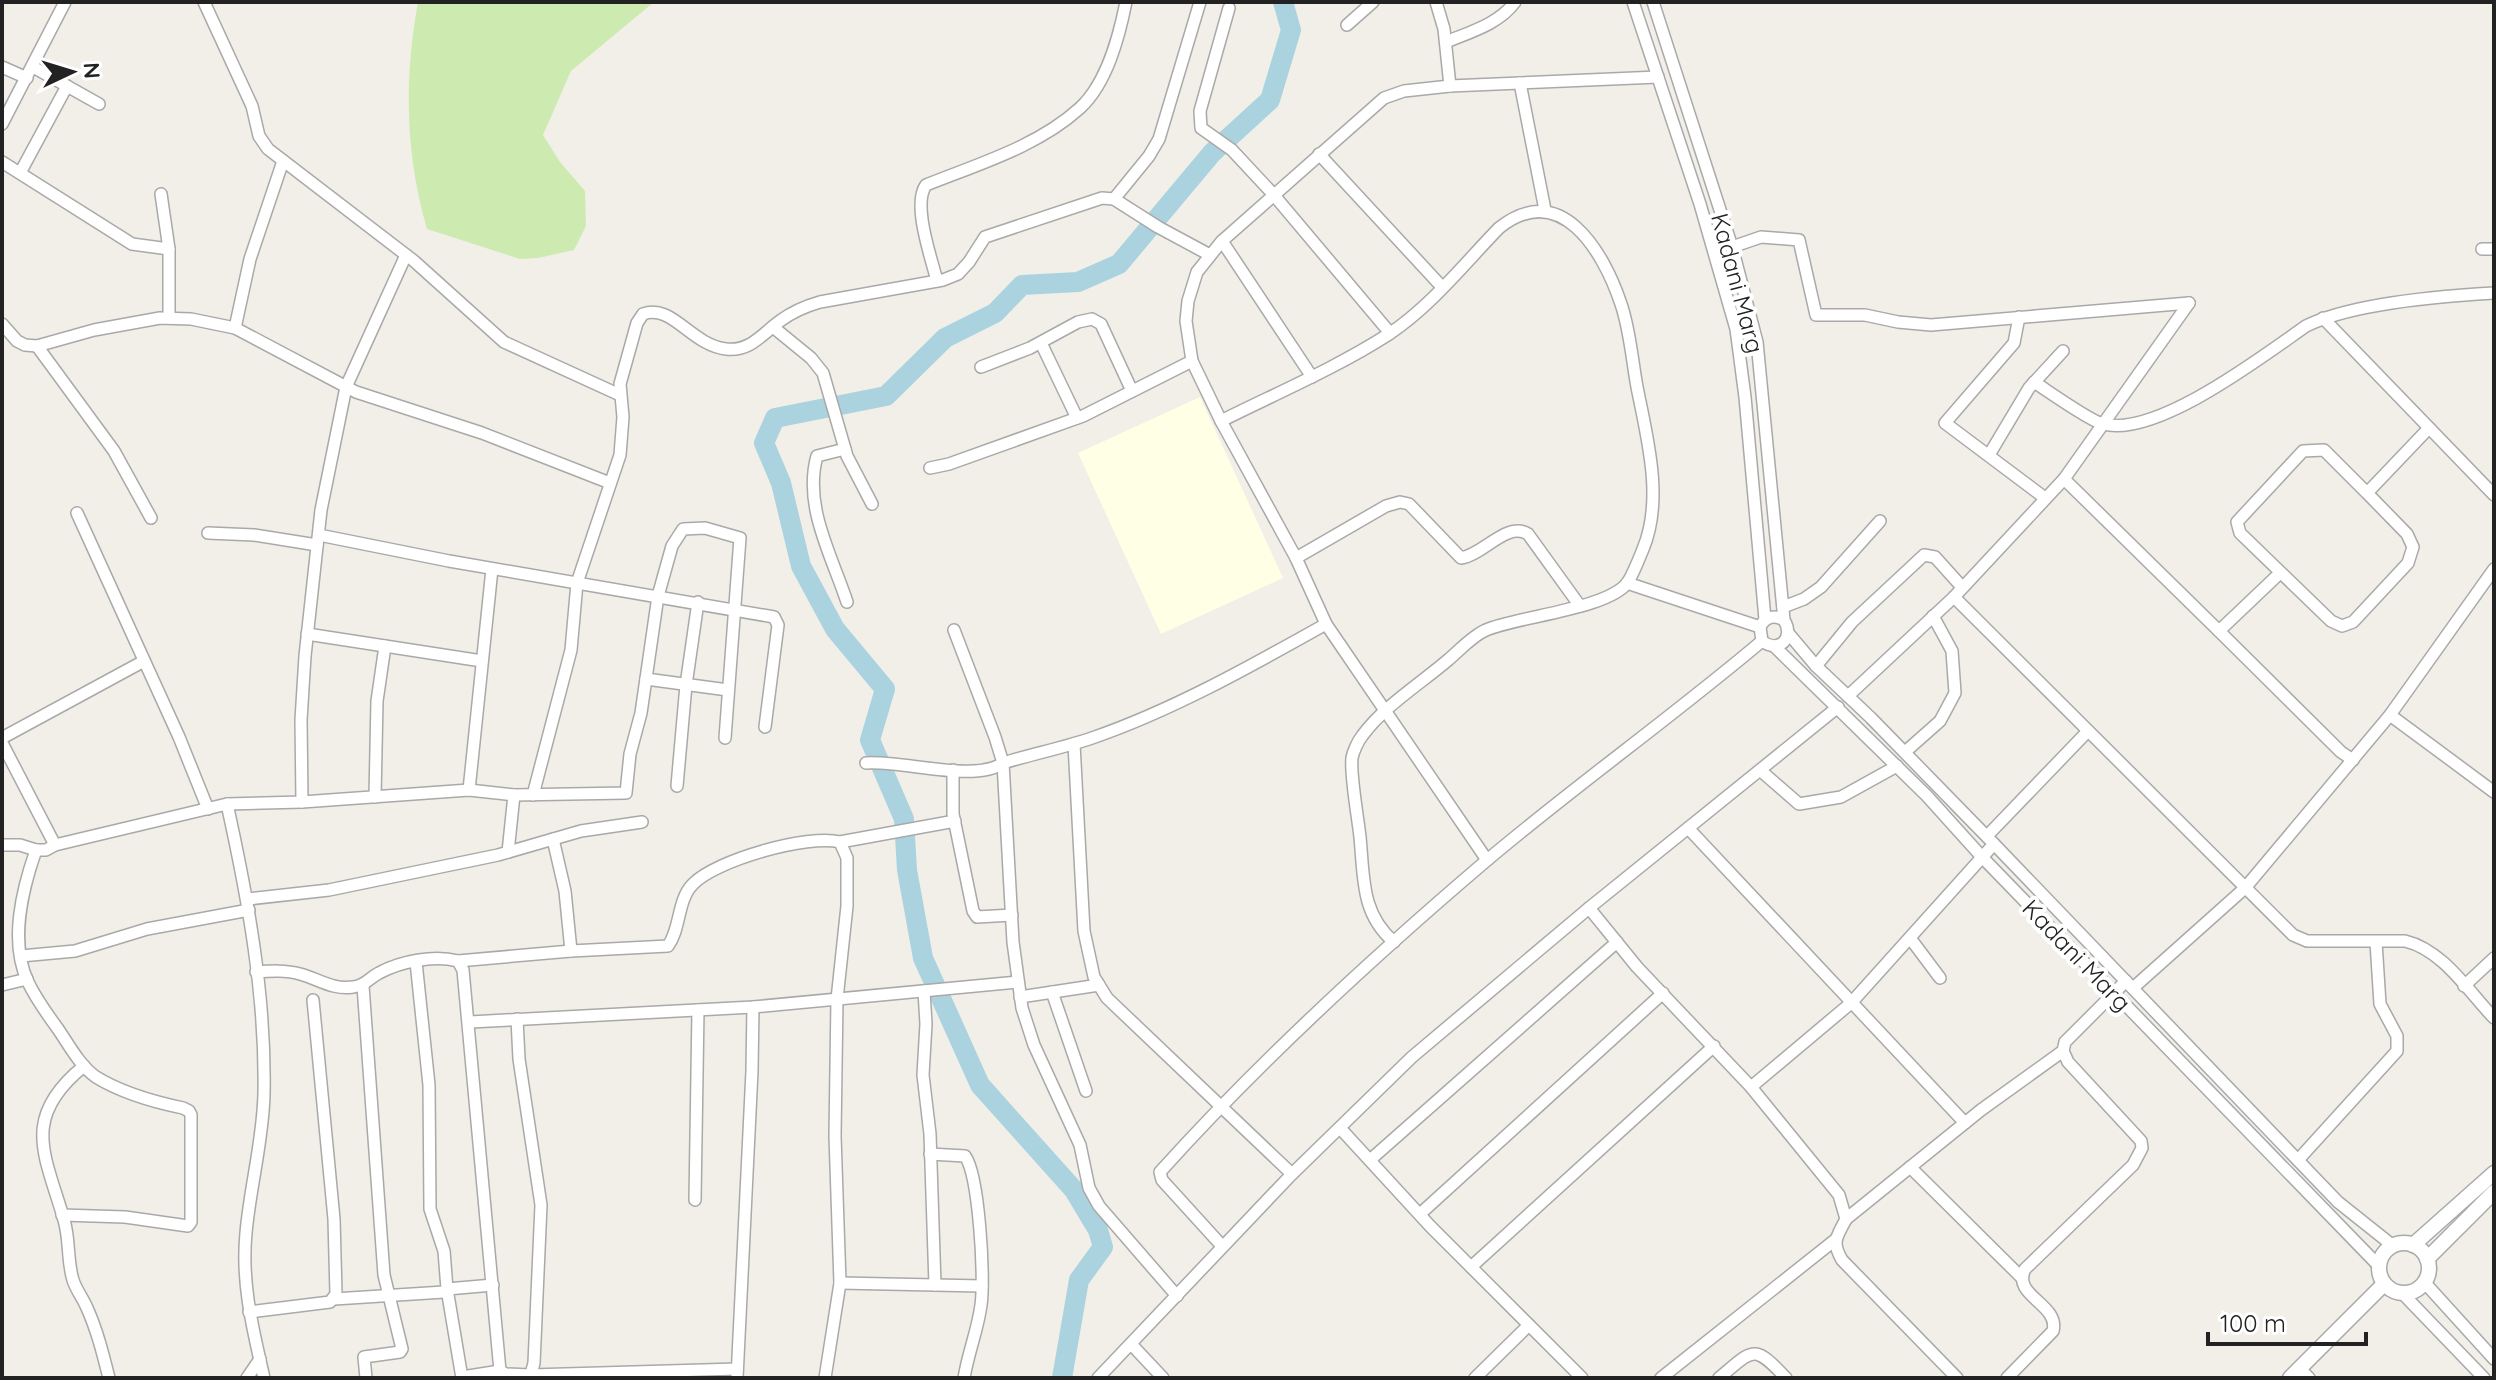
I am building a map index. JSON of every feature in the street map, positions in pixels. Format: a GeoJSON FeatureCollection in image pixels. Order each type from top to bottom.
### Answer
{"type":"FeatureCollection","features":[{"type":"Feature","properties":{"kind":"street"},"geometry":{"type":"LineString","coordinates":[[2,124],[65,2]]}},
{"type":"Feature","properties":{"kind":"street"},"geometry":{"type":"LineString","coordinates":[[204,2],[252,106],[259,136],[268,149],[406,255],[504,342],[620,395]]}},
{"type":"Feature","properties":{"kind":"street"},"geometry":{"type":"LineString","coordinates":[[937,281],[921,213],[920,202],[926,185],[1035,139],[1080,108],[1104,71],[1126,2]]}},
{"type":"Feature","properties":{"kind":"street"},"geometry":{"type":"LineString","coordinates":[[1114,199],[1159,139],[1200,2]]}},
{"type":"Feature","properties":{"kind":"street"},"geometry":{"type":"LineString","coordinates":[[1347,25],[1373,2]]}},
{"type":"Feature","properties":{"kind":"street"},"geometry":{"type":"LineString","coordinates":[[1436,2],[1446,42],[1450,86]]}},
{"type":"Feature","properties":{"kind":"street"},"geometry":{"type":"LineString","coordinates":[[1446,42],[1485,26],[1508,11],[1515,2]]}},
{"type":"Feature","properties":{"kind":"street","name":"Kadani Marg"},"geometry":{"type":"LineString","coordinates":[[1633,2],[1700,204],[1736,329],[1745,397],[1762,623]]}},
{"type":"Feature","properties":{"kind":"street","name":"Kadani Marg"},"geometry":{"type":"LineString","coordinates":[[1653,2],[1732,247],[1757,342],[1784,620]]}},
{"type":"Feature","properties":{"kind":"street"},"geometry":{"type":"LineString","coordinates":[[1229,8],[1200,111],[1201,128],[1232,150],[1273,194],[1390,333]]}},
{"type":"Feature","properties":{"kind":"street"},"geometry":{"type":"LineString","coordinates":[[2,67],[67,86],[99,104]]}},
{"type":"Feature","properties":{"kind":"street"},"geometry":{"type":"LineString","coordinates":[[1487,860],[1326,624],[1296,558],[1192,361],[1186,321],[1188,301],[1197,272],[1222,241],[1384,98],[1404,91],[1450,86],[1658,77]]}},
{"type":"Feature","properties":{"kind":"street"},"geometry":{"type":"LineString","coordinates":[[1520,83],[1545,210]]}},
{"type":"Feature","properties":{"kind":"street"},"geometry":{"type":"LineString","coordinates":[[20,173],[67,86]]}},
{"type":"Feature","properties":{"kind":"street"},"geometry":{"type":"LineString","coordinates":[[1319,154],[1442,287]]}},
{"type":"Feature","properties":{"kind":"street"},"geometry":{"type":"LineString","coordinates":[[235,328],[250,259],[283,161]]}},
{"type":"Feature","properties":{"kind":"street"},"geometry":{"type":"LineString","coordinates":[[2,162],[132,244],[169,249]]}},
{"type":"Feature","properties":{"kind":"street"},"geometry":{"type":"LineString","coordinates":[[161,194],[169,249],[169,318]]}},
{"type":"Feature","properties":{"kind":"street"},"geometry":{"type":"LineString","coordinates":[[533,795],[571,650],[577,583],[620,455],[623,417],[620,384],[637,323],[643,314],[655,311],[668,315],[708,345],[727,350],[747,347],[804,307],[937,281],[958,274],[985,237],[1102,198],[1114,199],[1210,255]]}},
{"type":"Feature","properties":{"kind":"street"},"geometry":{"type":"LineString","coordinates":[[1221,421],[1312,377],[1390,333],[1513,217],[1545,210],[1568,221],[1586,239],[1614,286],[1625,321],[1653,482],[1652,512],[1645,545],[1627,583],[1615,593],[1580,606],[1504,623],[1481,632],[1384,713],[1360,738],[1352,759],[1364,882],[1370,913],[1380,931],[1394,942]]}},
{"type":"Feature","properties":{"kind":"street"},"geometry":{"type":"LineString","coordinates":[[1732,247],[1761,237],[1799,240],[1816,315],[1865,315],[1931,325],[2189,303],[2064,479],[1954,597],[1848,696]]}},
{"type":"Feature","properties":{"kind":"street"},"geometry":{"type":"LineString","coordinates":[[1222,241],[1312,377]]}},
{"type":"Feature","properties":{"kind":"street"},"geometry":{"type":"LineString","coordinates":[[302,802],[301,720],[307,634],[318,540],[346,387],[406,255]]}},
{"type":"Feature","properties":{"kind":"street"},"geometry":{"type":"LineString","coordinates":[[2034,382],[2102,424],[2125,425],[2163,415],[2206,394],[2323,318],[2343,312],[2438,298],[2494,293]]}},
{"type":"Feature","properties":{"kind":"street"},"geometry":{"type":"LineString","coordinates":[[2019,317],[2014,343],[1945,423],[2045,498]]}},
{"type":"Feature","properties":{"kind":"street"},"geometry":{"type":"LineString","coordinates":[[2,324],[17,341],[37,346],[94,330],[169,318],[235,328],[346,387],[482,433],[610,483]]}},
{"type":"Feature","properties":{"kind":"street"},"geometry":{"type":"LineString","coordinates":[[2323,318],[2494,495]]}},
{"type":"Feature","properties":{"kind":"street"},"geometry":{"type":"LineString","coordinates":[[981,367],[1041,343],[1078,322],[1098,320],[1132,391]]}},
{"type":"Feature","properties":{"kind":"street"},"geometry":{"type":"LineString","coordinates":[[773,327],[817,364],[829,390],[845,449],[872,504]]}},
{"type":"Feature","properties":{"kind":"street"},"geometry":{"type":"LineString","coordinates":[[1041,343],[1077,418]]}},
{"type":"Feature","properties":{"kind":"street"},"geometry":{"type":"LineString","coordinates":[[37,346],[114,451],[151,518]]}},
{"type":"Feature","properties":{"kind":"street"},"geometry":{"type":"LineString","coordinates":[[1989,455],[2034,382],[2063,351]]}},
{"type":"Feature","properties":{"kind":"street"},"geometry":{"type":"LineString","coordinates":[[930,468],[1077,418],[1192,361]]}},
{"type":"Feature","properties":{"kind":"street"},"geometry":{"type":"LineString","coordinates":[[2367,493],[2429,428]]}},
{"type":"Feature","properties":{"kind":"street"},"geometry":{"type":"LineString","coordinates":[[845,449],[817,456],[815,473],[818,524],[847,602]]}},
{"type":"Feature","properties":{"kind":"street"},"geometry":{"type":"LineString","coordinates":[[2324,450],[2367,493],[2407,534],[2413,547],[2408,563],[2353,622],[2342,626],[2331,621],[2280,573],[2240,533],[2237,522],[2303,451],[2324,450]]}},
{"type":"Feature","properties":{"kind":"street"},"geometry":{"type":"LineString","coordinates":[[2064,479],[2341,752],[2353,760]]}},
{"type":"Feature","properties":{"kind":"street"},"geometry":{"type":"LineString","coordinates":[[1296,558],[1386,506],[1400,502],[1409,504],[1461,558],[1478,553],[1511,531],[1521,530],[1528,534],[1580,606]]}},
{"type":"Feature","properties":{"kind":"street"},"geometry":{"type":"LineString","coordinates":[[77,513],[208,809]]}},
{"type":"Feature","properties":{"kind":"street"},"geometry":{"type":"LineString","coordinates":[[1783,607],[1804,599],[1821,587],[1880,521]]}},
{"type":"Feature","properties":{"kind":"street"},"geometry":{"type":"LineString","coordinates":[[2,845],[46,850],[55,845],[227,804],[469,790],[514,795],[626,793],[658,596],[672,546],[683,529],[705,528],[740,538],[725,738]]}},
{"type":"Feature","properties":{"kind":"street"},"geometry":{"type":"LineString","coordinates":[[208,533],[318,540],[774,617],[777,620],[765,727]]}},
{"type":"Feature","properties":{"kind":"street"},"geometry":{"type":"LineString","coordinates":[[1816,666],[1852,622],[1924,555],[1935,557],[1962,587]]}},
{"type":"Feature","properties":{"kind":"street"},"geometry":{"type":"LineString","coordinates":[[469,790],[492,569]]}},
{"type":"Feature","properties":{"kind":"street"},"geometry":{"type":"LineString","coordinates":[[2021,1277],[2035,1259],[2133,1165],[2142,1148],[2141,1141],[2068,1062],[2063,1051],[2065,1042],[2114,994],[2130,985],[2245,888],[2390,715],[2494,569]]}},
{"type":"Feature","properties":{"kind":"street"},"geometry":{"type":"LineString","coordinates":[[2219,631],[2280,573]]}},
{"type":"Feature","properties":{"kind":"street"},"geometry":{"type":"LineString","coordinates":[[1627,583],[1762,623],[1775,616],[1784,620],[1789,634],[1784,643],[1775,647],[1762,641]]}},
{"type":"Feature","properties":{"kind":"street"},"geometry":{"type":"LineString","coordinates":[[1954,597],[2293,935],[2307,941],[2405,941],[2418,945],[2432,952],[2494,1018]]}},
{"type":"Feature","properties":{"kind":"street"},"geometry":{"type":"LineString","coordinates":[[677,786],[686,685],[698,602]]}},
{"type":"Feature","properties":{"kind":"street"},"geometry":{"type":"LineString","coordinates":[[1905,752],[1940,721],[1955,693],[1952,651],[1933,616]]}},
{"type":"Feature","properties":{"kind":"street"},"geometry":{"type":"LineString","coordinates":[[1222,1246],[1160,1176],[1160,1172],[1220,1106],[1346,983],[1487,860],[1700,694],[1762,641],[1762,623]]}},
{"type":"Feature","properties":{"kind":"street"},"geometry":{"type":"LineString","coordinates":[[866,763],[886,761],[953,770],[986,770],[1074,744],[1158,710],[1257,663],[1326,624]]}},
{"type":"Feature","properties":{"kind":"street"},"geometry":{"type":"LineString","coordinates":[[954,630],[1003,763],[1018,982],[1034,1045],[1080,1145],[1089,1188],[1099,1206],[1177,1296]]}},
{"type":"Feature","properties":{"kind":"street"},"geometry":{"type":"LineString","coordinates":[[307,634],[482,661]]}},
{"type":"Feature","properties":{"kind":"street","name":"Kadani Marg"},"geometry":{"type":"LineString","coordinates":[[1789,634],[1816,666],[1905,752],[2338,1202],[2392,1245]]}},
{"type":"Feature","properties":{"kind":"street"},"geometry":{"type":"LineString","coordinates":[[375,797],[377,701],[385,646]]}},
{"type":"Feature","properties":{"kind":"street","name":"Kadani Marg"},"geometry":{"type":"LineString","coordinates":[[1775,647],[1897,766],[2378,1265]]}},
{"type":"Feature","properties":{"kind":"street"},"geometry":{"type":"LineString","coordinates":[[55,845],[2,740],[144,661]]}},
{"type":"Feature","properties":{"kind":"street"},"geometry":{"type":"LineString","coordinates":[[646,679],[728,690]]}},
{"type":"Feature","properties":{"kind":"street"},"geometry":{"type":"LineString","coordinates":[[1098,1378],[1292,1174],[1412,1057],[1589,908],[1838,707]]}},
{"type":"Feature","properties":{"kind":"street"},"geometry":{"type":"LineString","coordinates":[[2390,715],[2494,792]]}},
{"type":"Feature","properties":{"kind":"street"},"geometry":{"type":"LineString","coordinates":[[1751,1087],[1851,1003],[1982,857],[1990,840],[2088,731]]}},
{"type":"Feature","properties":{"kind":"street"},"geometry":{"type":"LineString","coordinates":[[1074,744],[1084,931],[1088,959],[1099,985],[1107,998],[1292,1174]]}},
{"type":"Feature","properties":{"kind":"street"},"geometry":{"type":"LineString","coordinates":[[1760,770],[1799,804],[1841,797],[1897,766]]}},
{"type":"Feature","properties":{"kind":"street"},"geometry":{"type":"LineString","coordinates":[[953,770],[955,821],[975,914],[983,917],[1012,915]]}},
{"type":"Feature","properties":{"kind":"street"},"geometry":{"type":"LineString","coordinates":[[508,852],[514,795]]}},
{"type":"Feature","properties":{"kind":"street"},"geometry":{"type":"LineString","coordinates":[[227,804],[249,904],[264,1067],[264,1099],[246,1234],[245,1268],[249,1312],[264,1378]]}},
{"type":"Feature","properties":{"kind":"street"},"geometry":{"type":"LineString","coordinates":[[256,972],[276,970],[298,973],[340,988],[363,986],[377,973],[416,962],[447,958],[458,961],[668,946],[687,894],[703,876],[761,851],[801,843],[840,842],[955,821]]}},
{"type":"Feature","properties":{"kind":"street"},"geometry":{"type":"LineString","coordinates":[[21,956],[75,951],[147,929],[249,904],[508,852],[581,831],[642,822]]}},
{"type":"Feature","properties":{"kind":"street"},"geometry":{"type":"LineString","coordinates":[[1688,828],[1965,1123]]}},
{"type":"Feature","properties":{"kind":"street"},"geometry":{"type":"LineString","coordinates":[[553,839],[565,891],[571,951]]}},
{"type":"Feature","properties":{"kind":"street"},"geometry":{"type":"LineString","coordinates":[[825,1378],[840,1283],[835,1136],[837,999],[847,906],[847,858],[840,842]]}},
{"type":"Feature","properties":{"kind":"street"},"geometry":{"type":"LineString","coordinates":[[36,850],[26,878],[20,910],[21,956],[27,979],[40,1003],[84,1066],[96,1076],[132,1094],[189,1111],[192,1134],[191,1222],[184,1228],[125,1217],[62,1215]]}},
{"type":"Feature","properties":{"kind":"street"},"geometry":{"type":"LineString","coordinates":[[1589,908],[1751,1087],[1839,1195],[1846,1219]]}},
{"type":"Feature","properties":{"kind":"street"},"geometry":{"type":"LineString","coordinates":[[1910,938],[1940,978]]}},
{"type":"Feature","properties":{"kind":"street"},"geometry":{"type":"LineString","coordinates":[[1370,1160],[1617,942]]}},
{"type":"Feature","properties":{"kind":"street"},"geometry":{"type":"LineString","coordinates":[[2298,1160],[2397,1051],[2397,1036],[2380,1004],[2376,942]]}},
{"type":"Feature","properties":{"kind":"street"},"geometry":{"type":"LineString","coordinates":[[2464,986],[2494,958]]}},
{"type":"Feature","properties":{"kind":"street"},"geometry":{"type":"LineString","coordinates":[[458,961],[463,970],[470,1022],[500,1371]]}},
{"type":"Feature","properties":{"kind":"street"},"geometry":{"type":"LineString","coordinates":[[416,962],[429,1085],[428,1195],[446,1262],[447,1289],[462,1378],[500,1371],[532,1377],[737,1373],[753,1007]]}},
{"type":"Feature","properties":{"kind":"street"},"geometry":{"type":"LineString","coordinates":[[2,985],[27,979]]}},
{"type":"Feature","properties":{"kind":"street"},"geometry":{"type":"LineString","coordinates":[[470,1022],[753,1007],[1018,982]]}},
{"type":"Feature","properties":{"kind":"street"},"geometry":{"type":"LineString","coordinates":[[1020,997],[1099,985]]}},
{"type":"Feature","properties":{"kind":"street"},"geometry":{"type":"LineString","coordinates":[[363,986],[384,1275],[402,1349],[400,1352],[364,1357],[366,1378]]}},
{"type":"Feature","properties":{"kind":"street"},"geometry":{"type":"LineString","coordinates":[[927,991],[923,1075],[929,1114],[935,1285]]}},
{"type":"Feature","properties":{"kind":"street"},"geometry":{"type":"LineString","coordinates":[[1052,992],[1086,1091]]}},
{"type":"Feature","properties":{"kind":"street"},"geometry":{"type":"LineString","coordinates":[[1420,1214],[1663,993]]}},
{"type":"Feature","properties":{"kind":"street"},"geometry":{"type":"LineString","coordinates":[[313,1000],[334,1219],[334,1299]]}},
{"type":"Feature","properties":{"kind":"street"},"geometry":{"type":"LineString","coordinates":[[695,1200],[698,1010]]}},
{"type":"Feature","properties":{"kind":"street"},"geometry":{"type":"LineString","coordinates":[[517,1019],[519,1059],[541,1205],[532,1377]]}},
{"type":"Feature","properties":{"kind":"street"},"geometry":{"type":"LineString","coordinates":[[1471,1267],[1714,1046]]}},
{"type":"Feature","properties":{"kind":"street"},"geometry":{"type":"LineString","coordinates":[[1661,1378],[1835,1240],[1846,1219],[1965,1123],[2063,1051]]}},
{"type":"Feature","properties":{"kind":"street"},"geometry":{"type":"LineString","coordinates":[[84,1066],[52,1100],[45,1121],[43,1150],[48,1176],[62,1215],[74,1286],[92,1322],[109,1378]]}},
{"type":"Feature","properties":{"kind":"street"},"geometry":{"type":"LineString","coordinates":[[1340,1128],[1471,1267],[1582,1378]]}},
{"type":"Feature","properties":{"kind":"street"},"geometry":{"type":"LineString","coordinates":[[930,1154],[965,1156],[972,1169],[982,1286],[979,1319],[964,1378]]}},
{"type":"Feature","properties":{"kind":"street"},"geometry":{"type":"LineString","coordinates":[[1910,1167],[2021,1277],[2022,1285],[2052,1316],[2055,1323],[2053,1331],[2007,1378]]}},
{"type":"Feature","properties":{"kind":"street"},"geometry":{"type":"LineString","coordinates":[[2413,1245],[2494,1173]]}},
{"type":"Feature","properties":{"kind":"street"},"geometry":{"type":"LineString","coordinates":[[2427,1259],[2494,1192]]}},
{"type":"Feature","properties":{"kind":"street"},"geometry":{"type":"LineString","coordinates":[[1835,1240],[1835,1249],[1842,1260],[1957,1378]]}},
{"type":"Feature","properties":{"kind":"street"},"geometry":{"type":"LineString","coordinates":[[2400,1243],[2423,1251],[2429,1267],[2425,1283],[2411,1293],[2403,1294],[2384,1284],[2378,1265],[2385,1250],[2400,1243]]}},
{"type":"Feature","properties":{"kind":"street"},"geometry":{"type":"LineString","coordinates":[[840,1283],[982,1286]]}},
{"type":"Feature","properties":{"kind":"street"},"geometry":{"type":"LineString","coordinates":[[2425,1283],[2494,1359]]}},
{"type":"Feature","properties":{"kind":"street"},"geometry":{"type":"LineString","coordinates":[[2300,1375],[2384,1284]]}},
{"type":"Feature","properties":{"kind":"street"},"geometry":{"type":"LineString","coordinates":[[249,1312],[334,1299],[444,1292],[447,1289],[493,1285]]}},
{"type":"Feature","properties":{"kind":"street"},"geometry":{"type":"LineString","coordinates":[[2403,1294],[2484,1378]]}},
{"type":"Feature","properties":{"kind":"street"},"geometry":{"type":"LineString","coordinates":[[1475,1378],[1529,1325]]}},
{"type":"Feature","properties":{"kind":"street"},"geometry":{"type":"LineString","coordinates":[[1131,1344],[1163,1378]]}},
{"type":"Feature","properties":{"kind":"street"},"geometry":{"type":"LineString","coordinates":[[1719,1378],[1744,1357],[1758,1353],[1766,1356],[1786,1378]]}},
{"type":"Feature","properties":{"kind":"street"},"geometry":{"type":"LineString","coordinates":[[247,1378],[260,1359]]}},
{"type":"Feature","properties":{"kind":"shaded area"},"geometry":{"type":"Polygon","coordinates":[[[1200,397],[1283,578],[1161,634],[1078,453],[1200,397]]]}},
{"type":"Feature","properties":{"kind":"green space"},"geometry":{"type":"Polygon","coordinates":[[[418,2],[654,2],[571,71],[543,135],[560,162],[585,191],[586,226],[574,250],[520,259],[427,229],[414,173],[409,116],[410,59],[418,2]]]}},
{"type":"Feature","properties":{"kind":"waterway"},"geometry":{"type":"LineString","coordinates":[[1062,1378],[1079,1280],[1103,1247],[1098,1230],[1074,1190],[980,1085],[923,958],[907,870],[904,819],[870,740],[885,689],[835,629],[801,566],[781,483],[764,443],[775,418],[886,396],[945,338],[995,313],[1022,285],[1078,282],[1119,264],[1212,153],[1270,100],[1291,30],[1283,2]]}}]}
